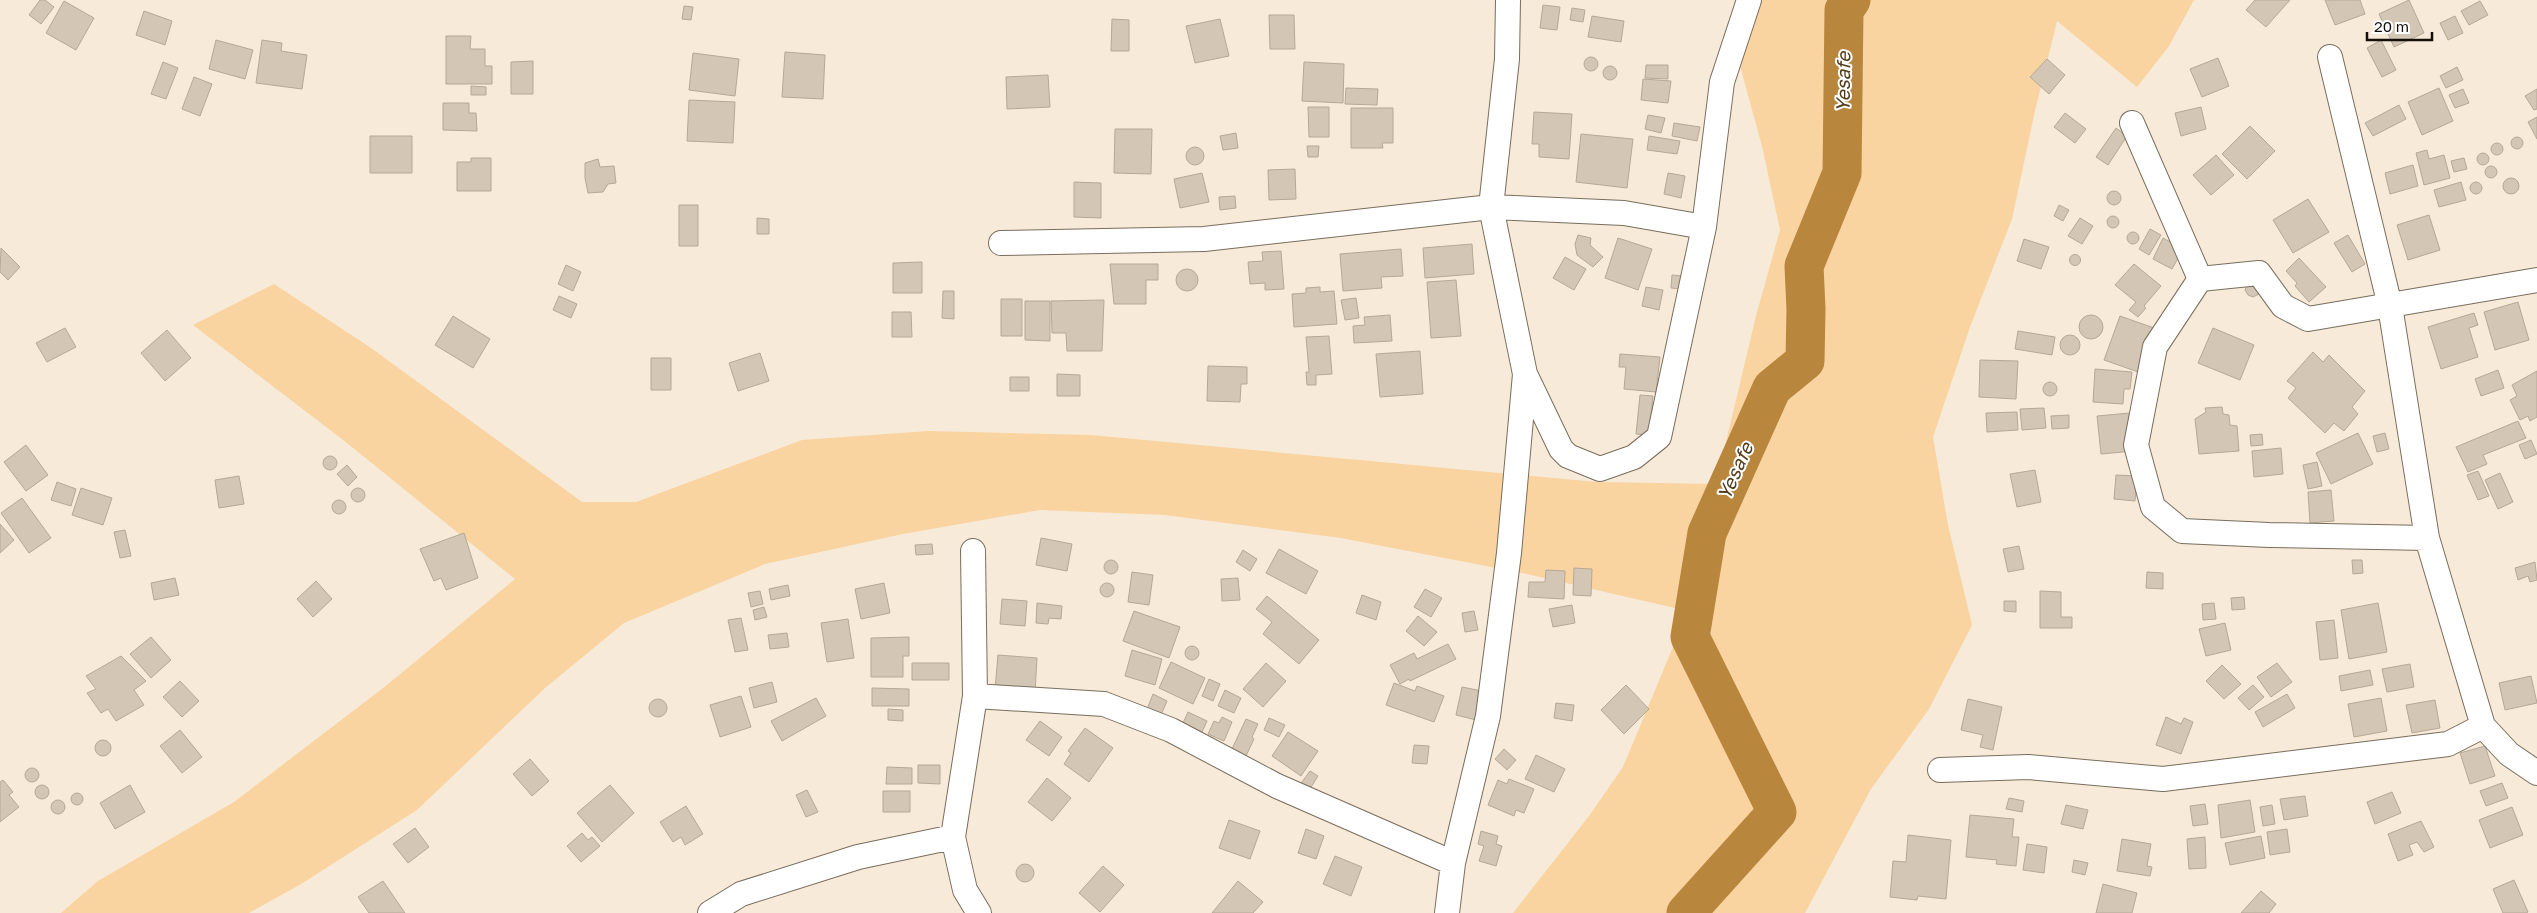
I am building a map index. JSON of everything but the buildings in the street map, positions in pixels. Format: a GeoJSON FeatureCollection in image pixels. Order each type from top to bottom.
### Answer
{"type":"FeatureCollection","features":[{"type":"Feature","properties":{"kind":"street"},"geometry":{"type":"LineString","coordinates":[[1508,0],[1506,59],[1491,206],[1525,374],[1561,449],[1568,456],[1600,469],[1634,457],[1659,437],[1704,227],[1722,82],[1749,0]]}},
{"type":"Feature","properties":{"kind":"street"},"geometry":{"type":"LineString","coordinates":[[2330,57],[2390,306],[2427,538],[2483,726],[2509,754],[2537,773]]}},
{"type":"Feature","properties":{"kind":"street"},"geometry":{"type":"LineString","coordinates":[[2132,123],[2200,279]]}},
{"type":"Feature","properties":{"kind":"street"},"geometry":{"type":"LineString","coordinates":[[1001,244],[1204,239],[1491,206],[1624,213],[1704,227]]}},
{"type":"Feature","properties":{"kind":"street"},"geometry":{"type":"LineString","coordinates":[[2200,279],[2259,273],[2283,306],[2308,319],[2537,280]]}},
{"type":"Feature","properties":{"kind":"street"},"geometry":{"type":"LineString","coordinates":[[2200,279],[2155,347],[2136,445],[2153,507],[2182,531],[2268,536],[2427,538]]}},
{"type":"Feature","properties":{"kind":"street"},"geometry":{"type":"LineString","coordinates":[[1447,913],[1453,863],[1488,716],[1509,553],[1525,374]]}},
{"type":"Feature","properties":{"kind":"street"},"geometry":{"type":"LineString","coordinates":[[974,551],[975,696],[953,837],[965,890],[979,913]]}},
{"type":"Feature","properties":{"kind":"street"},"geometry":{"type":"LineString","coordinates":[[975,696],[1104,704],[1171,730],[1277,786],[1453,863]]}},
{"type":"Feature","properties":{"kind":"street"},"geometry":{"type":"LineString","coordinates":[[1940,770],[2028,766],[2163,779],[2448,744],[2483,726]]}},
{"type":"Feature","properties":{"kind":"street"},"geometry":{"type":"LineString","coordinates":[[710,913],[741,894],[858,857],[953,837]]}},
{"type":"Feature","properties":{"kind":"shaded area"},"geometry":{"type":"Polygon","coordinates":[[[1758,0],[2194,0],[2169,46],[2137,87],[2057,21],[2034,115],[2012,219],[1970,327],[1933,437],[1948,525],[1972,625],[1929,709],[1871,789],[1805,913],[1513,913],[1589,816],[1623,767],[1688,611],[1527,574],[1341,538],[1165,515],[1040,510],[903,534],[765,564],[624,623],[545,688],[417,810],[301,884],[249,913],[61,913],[98,881],[234,802],[387,685],[515,579],[347,443],[193,325],[274,284],[371,348],[582,502],[636,502],[802,440],[929,431],[1091,435],[1597,482],[1716,484],[1756,316],[1780,230],[1762,146],[1737,55],[1758,0]]]}},
{"type":"Feature","properties":{"kind":"waterway","name":"Yesafe"},"geometry":{"type":"LineString","coordinates":[[1686,913],[1777,812],[1690,637],[1707,533],[1772,388],[1805,361],[1806,309],[1804,266],[1842,173],[1844,10],[1851,0]]}}]}
